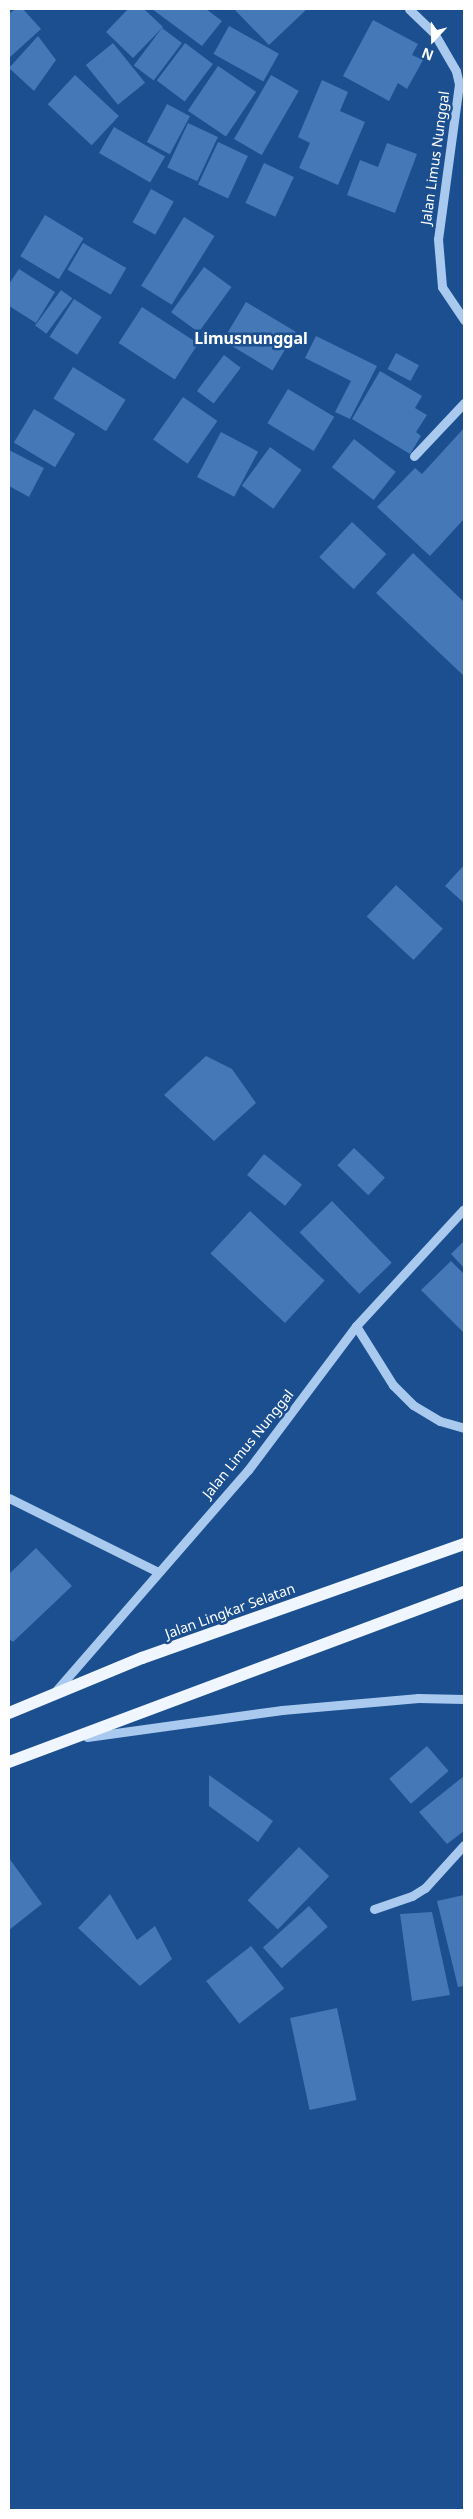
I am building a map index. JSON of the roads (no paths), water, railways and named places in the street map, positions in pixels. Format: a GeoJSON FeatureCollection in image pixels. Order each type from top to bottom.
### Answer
{"type":"FeatureCollection","features":[{"type":"Feature","properties":{"kind":"main road","name":"Jalan Lingkar Selatan"},"geometry":{"type":"LineString","coordinates":[[9,1713],[142,1658],[464,1544]]}},
{"type":"Feature","properties":{"kind":"main road"},"geometry":{"type":"LineString","coordinates":[[9,1762],[464,1592]]}},
{"type":"Feature","properties":{"kind":"street","name":"Jalan Limus Nunggal"},"geometry":{"type":"LineString","coordinates":[[409,9],[434,33],[451,57],[458,77],[438,239],[442,287],[464,320]]}},
{"type":"Feature","properties":{"kind":"street"},"geometry":{"type":"LineString","coordinates":[[414,456],[464,403]]}},
{"type":"Feature","properties":{"kind":"street","name":"Jalan Limus Nunggal"},"geometry":{"type":"LineString","coordinates":[[52,1695],[248,1470],[356,1326],[464,1209]]}},
{"type":"Feature","properties":{"kind":"street"},"geometry":{"type":"LineString","coordinates":[[356,1326],[393,1385],[413,1405],[440,1421],[464,1428]]}},
{"type":"Feature","properties":{"kind":"street"},"geometry":{"type":"LineString","coordinates":[[9,1498],[158,1572]]}},
{"type":"Feature","properties":{"kind":"street"},"geometry":{"type":"LineString","coordinates":[[63,1741],[282,1710],[418,1698],[464,1699]]}},
{"type":"Feature","properties":{"kind":"street"},"geometry":{"type":"LineString","coordinates":[[374,1909],[412,1896],[425,1888],[464,1845]]}},
{"type":"Feature","properties":{"kind":"district","name":"Limusnunggal"},"geometry":{"type":"Point","coordinates":[251,338]}}]}
